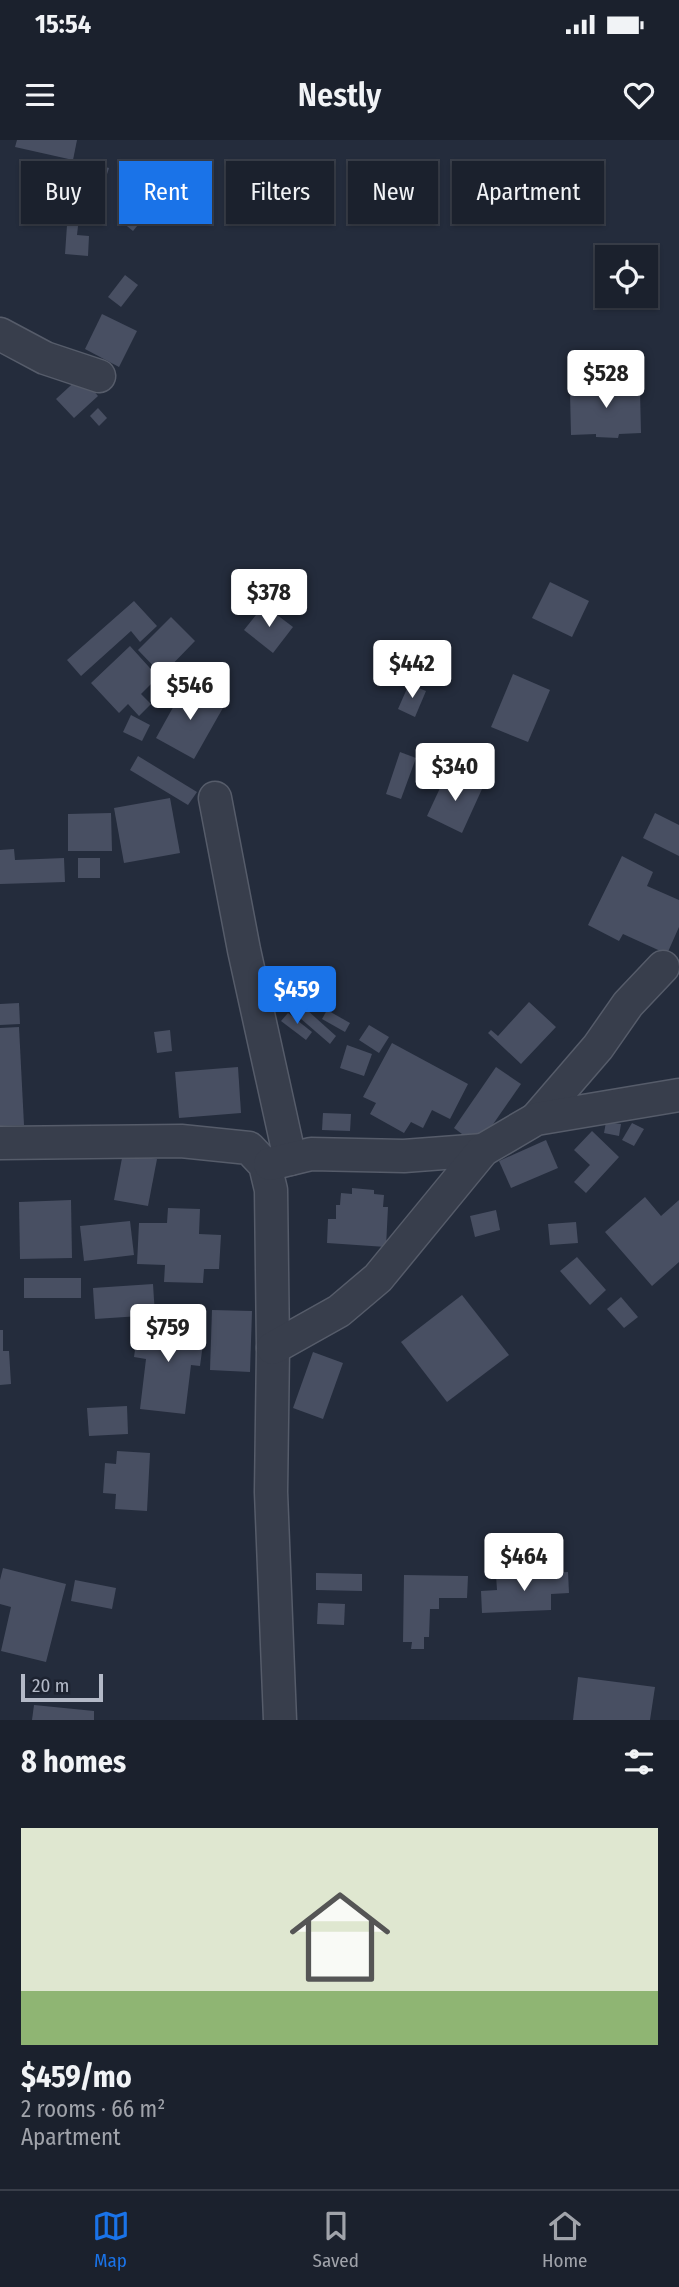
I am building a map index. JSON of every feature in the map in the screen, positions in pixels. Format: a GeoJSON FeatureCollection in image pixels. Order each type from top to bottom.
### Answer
{"type":"FeatureCollection","features":[{"type":"Feature","properties":{"kind":"street"},"geometry":{"type":"LineString","coordinates":[[0,334],[45,358],[99,376]]}},
{"type":"Feature","properties":{"kind":"street"},"geometry":{"type":"LineString","coordinates":[[215,798],[244,950],[277,1162],[271,1190],[271,1492],[280,1720]]}},
{"type":"Feature","properties":{"kind":"street"},"geometry":{"type":"LineString","coordinates":[[273,1348],[339,1311],[378,1278],[483,1150],[536,1119],[598,1047],[628,1004],[663,967]]}},
{"type":"Feature","properties":{"kind":"street"},"geometry":{"type":"LineString","coordinates":[[536,1119],[679,1095]]}},
{"type":"Feature","properties":{"kind":"street"},"geometry":{"type":"LineString","coordinates":[[0,1143],[181,1141],[248,1148],[277,1162],[311,1154],[404,1156],[483,1150]]}},
{"type":"Feature","properties":{"kind":"building"},"geometry":{"type":"Polygon","coordinates":[[[17,140],[77,140],[73,160],[15,147],[17,140]]]}},
{"type":"Feature","properties":{"kind":"building"},"geometry":{"type":"Polygon","coordinates":[[[124,224],[139,224],[133,231],[124,224]]]}},
{"type":"Feature","properties":{"kind":"building"},"geometry":{"type":"Polygon","coordinates":[[[67,225],[78,226],[77,235],[89,236],[88,256],[65,254],[67,225]]]}},
{"type":"Feature","properties":{"kind":"building"},"geometry":{"type":"Polygon","coordinates":[[[125,275],[138,285],[121,307],[108,297],[125,275]]]}},
{"type":"Feature","properties":{"kind":"building"},"geometry":{"type":"Polygon","coordinates":[[[102,314],[137,331],[119,367],[85,349],[102,314]]]}},
{"type":"Feature","properties":{"kind":"building"},"geometry":{"type":"Polygon","coordinates":[[[81,376],[98,396],[74,418],[56,399],[81,376]]]}},
{"type":"Feature","properties":{"kind":"building"},"geometry":{"type":"Polygon","coordinates":[[[598,376],[620,376],[619,391],[640,391],[641,433],[619,434],[618,438],[596,437],[596,434],[571,435],[570,392],[597,392],[598,376]]]}},
{"type":"Feature","properties":{"kind":"building"},"geometry":{"type":"Polygon","coordinates":[[[98,408],[107,418],[99,426],[90,416],[98,408]]]}},
{"type":"Feature","properties":{"kind":"building"},"geometry":{"type":"Polygon","coordinates":[[[550,582],[589,601],[572,637],[532,618],[550,582]]]}},
{"type":"Feature","properties":{"kind":"building"},"geometry":{"type":"Polygon","coordinates":[[[134,601],[157,626],[140,642],[131,631],[81,676],[67,660],[134,601]]]}},
{"type":"Feature","properties":{"kind":"building"},"geometry":{"type":"Polygon","coordinates":[[[264,605],[293,627],[273,653],[244,630],[264,605]]]}},
{"type":"Feature","properties":{"kind":"building"},"geometry":{"type":"Polygon","coordinates":[[[171,617],[195,641],[162,675],[138,650],[171,617]]]}},
{"type":"Feature","properties":{"kind":"building"},"geometry":{"type":"Polygon","coordinates":[[[130,646],[158,677],[141,694],[151,704],[139,716],[128,704],[119,713],[91,683],[130,646]]]}},
{"type":"Feature","properties":{"kind":"building"},"geometry":{"type":"Polygon","coordinates":[[[513,674],[550,690],[528,742],[491,727],[513,674]]]}},
{"type":"Feature","properties":{"kind":"building"},"geometry":{"type":"Polygon","coordinates":[[[186,684],[224,706],[194,759],[156,738],[186,684]]]}},
{"type":"Feature","properties":{"kind":"building"},"geometry":{"type":"Polygon","coordinates":[[[409,684],[426,691],[415,717],[398,709],[409,684]]]}},
{"type":"Feature","properties":{"kind":"building"},"geometry":{"type":"Polygon","coordinates":[[[131,715],[150,725],[142,741],[123,732],[131,715]]]}},
{"type":"Feature","properties":{"kind":"building"},"geometry":{"type":"Polygon","coordinates":[[[400,752],[416,758],[401,799],[386,794],[400,752]]]}},
{"type":"Feature","properties":{"kind":"building"},"geometry":{"type":"Polygon","coordinates":[[[138,756],[197,792],[188,805],[130,770],[138,756]]]}},
{"type":"Feature","properties":{"kind":"building"},"geometry":{"type":"Polygon","coordinates":[[[447,773],[482,789],[462,833],[427,816],[447,773]]]}},
{"type":"Feature","properties":{"kind":"building"},"geometry":{"type":"Polygon","coordinates":[[[170,798],[180,853],[124,863],[114,808],[170,798]]]}},
{"type":"Feature","properties":{"kind":"building"},"geometry":{"type":"Polygon","coordinates":[[[111,813],[112,851],[68,851],[68,814],[111,813]]]}},
{"type":"Feature","properties":{"kind":"building"},"geometry":{"type":"Polygon","coordinates":[[[655,813],[679,825],[679,856],[643,838],[655,813]]]}},
{"type":"Feature","properties":{"kind":"building"},"geometry":{"type":"Polygon","coordinates":[[[14,849],[15,860],[64,858],[65,882],[0,884],[0,850],[14,849]]]}},
{"type":"Feature","properties":{"kind":"building"},"geometry":{"type":"Polygon","coordinates":[[[622,856],[653,872],[647,886],[679,900],[679,927],[667,954],[623,934],[619,941],[588,925],[622,856]]]}},
{"type":"Feature","properties":{"kind":"building"},"geometry":{"type":"Polygon","coordinates":[[[78,858],[100,858],[100,878],[78,878],[78,858]]]}},
{"type":"Feature","properties":{"kind":"building"},"geometry":{"type":"Polygon","coordinates":[[[529,1002],[556,1027],[521,1064],[488,1033],[491,1030],[498,1036],[529,1002]]]}},
{"type":"Feature","properties":{"kind":"building"},"geometry":{"type":"Polygon","coordinates":[[[19,1003],[20,1024],[0,1025],[0,1004],[19,1003]]]}},
{"type":"Feature","properties":{"kind":"building"},"geometry":{"type":"Polygon","coordinates":[[[307,1010],[336,1036],[330,1044],[300,1018],[307,1010]]]}},
{"type":"Feature","properties":{"kind":"building"},"geometry":{"type":"Polygon","coordinates":[[[327,1010],[350,1023],[345,1032],[322,1019],[327,1010]]]}},
{"type":"Feature","properties":{"kind":"building"},"geometry":{"type":"Polygon","coordinates":[[[288,1013],[312,1032],[306,1040],[281,1021],[288,1013]]]}},
{"type":"Feature","properties":{"kind":"building"},"geometry":{"type":"Polygon","coordinates":[[[369,1025],[389,1037],[379,1053],[359,1040],[369,1025]]]}},
{"type":"Feature","properties":{"kind":"building"},"geometry":{"type":"Polygon","coordinates":[[[19,1027],[24,1125],[0,1126],[0,1028],[19,1027]]]}},
{"type":"Feature","properties":{"kind":"building"},"geometry":{"type":"Polygon","coordinates":[[[170,1030],[172,1051],[157,1053],[154,1032],[170,1030]]]}},
{"type":"Feature","properties":{"kind":"building"},"geometry":{"type":"Polygon","coordinates":[[[392,1043],[468,1084],[450,1119],[432,1110],[423,1128],[411,1122],[404,1133],[370,1114],[376,1103],[363,1097],[392,1043]]]}},
{"type":"Feature","properties":{"kind":"building"},"geometry":{"type":"Polygon","coordinates":[[[347,1045],[372,1054],[364,1076],[340,1068],[347,1045]]]}},
{"type":"Feature","properties":{"kind":"building"},"geometry":{"type":"Polygon","coordinates":[[[238,1067],[241,1113],[179,1118],[175,1072],[238,1067]]]}},
{"type":"Feature","properties":{"kind":"building"},"geometry":{"type":"Polygon","coordinates":[[[496,1067],[521,1084],[478,1146],[454,1128],[496,1067]]]}},
{"type":"Feature","properties":{"kind":"building"},"geometry":{"type":"Polygon","coordinates":[[[323,1113],[351,1114],[350,1131],[322,1130],[323,1113]]]}},
{"type":"Feature","properties":{"kind":"building"},"geometry":{"type":"Polygon","coordinates":[[[606,1122],[621,1124],[619,1136],[604,1133],[606,1122]]]}},
{"type":"Feature","properties":{"kind":"building"},"geometry":{"type":"Polygon","coordinates":[[[632,1123],[644,1129],[634,1146],[622,1140],[632,1123]]]}},
{"type":"Feature","properties":{"kind":"building"},"geometry":{"type":"Polygon","coordinates":[[[592,1131],[619,1157],[586,1193],[574,1182],[590,1165],[574,1150],[592,1131]]]}},
{"type":"Feature","properties":{"kind":"building"},"geometry":{"type":"Polygon","coordinates":[[[546,1140],[558,1168],[511,1188],[499,1161],[546,1140]]]}},
{"type":"Feature","properties":{"kind":"building"},"geometry":{"type":"Polygon","coordinates":[[[123,1153],[157,1159],[148,1206],[114,1200],[123,1153]]]}},
{"type":"Feature","properties":{"kind":"building"},"geometry":{"type":"Polygon","coordinates":[[[352,1188],[374,1190],[374,1194],[384,1195],[383,1207],[388,1207],[386,1247],[327,1243],[328,1219],[336,1219],[336,1205],[340,1205],[341,1193],[352,1194],[352,1188]]]}},
{"type":"Feature","properties":{"kind":"building"},"geometry":{"type":"Polygon","coordinates":[[[645,1197],[661,1216],[679,1200],[679,1262],[652,1286],[605,1232],[645,1197]]]}},
{"type":"Feature","properties":{"kind":"building"},"geometry":{"type":"Polygon","coordinates":[[[71,1200],[72,1258],[20,1259],[19,1202],[71,1200]]]}},
{"type":"Feature","properties":{"kind":"building"},"geometry":{"type":"Polygon","coordinates":[[[168,1208],[200,1209],[199,1234],[221,1235],[219,1269],[204,1269],[203,1283],[164,1282],[165,1265],[137,1264],[139,1223],[167,1223],[168,1208]]]}},
{"type":"Feature","properties":{"kind":"building"},"geometry":{"type":"Polygon","coordinates":[[[496,1210],[500,1230],[475,1237],[470,1216],[496,1210]]]}},
{"type":"Feature","properties":{"kind":"building"},"geometry":{"type":"Polygon","coordinates":[[[130,1221],[134,1255],[84,1261],[80,1226],[130,1221]]]}},
{"type":"Feature","properties":{"kind":"building"},"geometry":{"type":"Polygon","coordinates":[[[576,1222],[578,1243],[550,1245],[548,1224],[576,1222]]]}},
{"type":"Feature","properties":{"kind":"building"},"geometry":{"type":"Polygon","coordinates":[[[577,1257],[606,1290],[590,1305],[560,1271],[577,1257]]]}},
{"type":"Feature","properties":{"kind":"building"},"geometry":{"type":"Polygon","coordinates":[[[24,1278],[81,1278],[81,1298],[24,1298],[24,1278]]]}},
{"type":"Feature","properties":{"kind":"building"},"geometry":{"type":"Polygon","coordinates":[[[153,1284],[155,1315],[95,1319],[93,1288],[153,1284]]]}},
{"type":"Feature","properties":{"kind":"building"},"geometry":{"type":"Polygon","coordinates":[[[462,1295],[509,1355],[447,1402],[401,1342],[462,1295]]]}},
{"type":"Feature","properties":{"kind":"building"},"geometry":{"type":"Polygon","coordinates":[[[621,1297],[638,1317],[624,1328],[607,1309],[621,1297]]]}},
{"type":"Feature","properties":{"kind":"building"},"geometry":{"type":"Polygon","coordinates":[[[212,1310],[252,1311],[250,1372],[210,1370],[212,1310]]]}},
{"type":"Feature","properties":{"kind":"building"},"geometry":{"type":"Polygon","coordinates":[[[139,1321],[205,1329],[200,1366],[191,1365],[185,1414],[140,1409],[146,1359],[134,1357],[139,1321]]]}},
{"type":"Feature","properties":{"kind":"building"},"geometry":{"type":"Polygon","coordinates":[[[0,1330],[3,1330],[3,1351],[9,1351],[11,1384],[0,1385],[0,1330]]]}},
{"type":"Feature","properties":{"kind":"building"},"geometry":{"type":"Polygon","coordinates":[[[313,1352],[343,1363],[323,1419],[293,1408],[313,1352]]]}},
{"type":"Feature","properties":{"kind":"building"},"geometry":{"type":"Polygon","coordinates":[[[127,1406],[128,1434],[89,1436],[87,1408],[127,1406]]]}},
{"type":"Feature","properties":{"kind":"building"},"geometry":{"type":"Polygon","coordinates":[[[117,1451],[150,1453],[147,1511],[115,1509],[116,1494],[103,1493],[105,1463],[116,1464],[117,1451]]]}},
{"type":"Feature","properties":{"kind":"building"},"geometry":{"type":"Polygon","coordinates":[[[3,1568],[66,1584],[46,1662],[1,1651],[11,1607],[0,1604],[3,1568]]]}},
{"type":"Feature","properties":{"kind":"building"},"geometry":{"type":"Polygon","coordinates":[[[568,1572],[569,1593],[551,1594],[551,1610],[482,1613],[481,1591],[497,1590],[496,1575],[534,1573],[535,1579],[546,1578],[546,1573],[568,1572]]]}},
{"type":"Feature","properties":{"kind":"building"},"geometry":{"type":"Polygon","coordinates":[[[316,1573],[362,1574],[362,1591],[316,1590],[316,1573]]]}},
{"type":"Feature","properties":{"kind":"building"},"geometry":{"type":"Polygon","coordinates":[[[404,1575],[468,1576],[467,1598],[439,1598],[439,1609],[430,1609],[429,1637],[424,1637],[424,1649],[411,1649],[412,1642],[403,1642],[404,1575]]]}},
{"type":"Feature","properties":{"kind":"building"},"geometry":{"type":"Polygon","coordinates":[[[75,1580],[116,1588],[112,1609],[71,1601],[75,1580]]]}},
{"type":"Feature","properties":{"kind":"building"},"geometry":{"type":"Polygon","coordinates":[[[318,1603],[345,1604],[344,1625],[317,1624],[318,1603]]]}},
{"type":"Feature","properties":{"kind":"building"},"geometry":{"type":"Polygon","coordinates":[[[578,1677],[655,1687],[650,1720],[573,1720],[578,1677]]]}},
{"type":"Feature","properties":{"kind":"building"},"geometry":{"type":"Polygon","coordinates":[[[34,1705],[94,1711],[94,1720],[32,1720],[34,1705]]]}}]}
